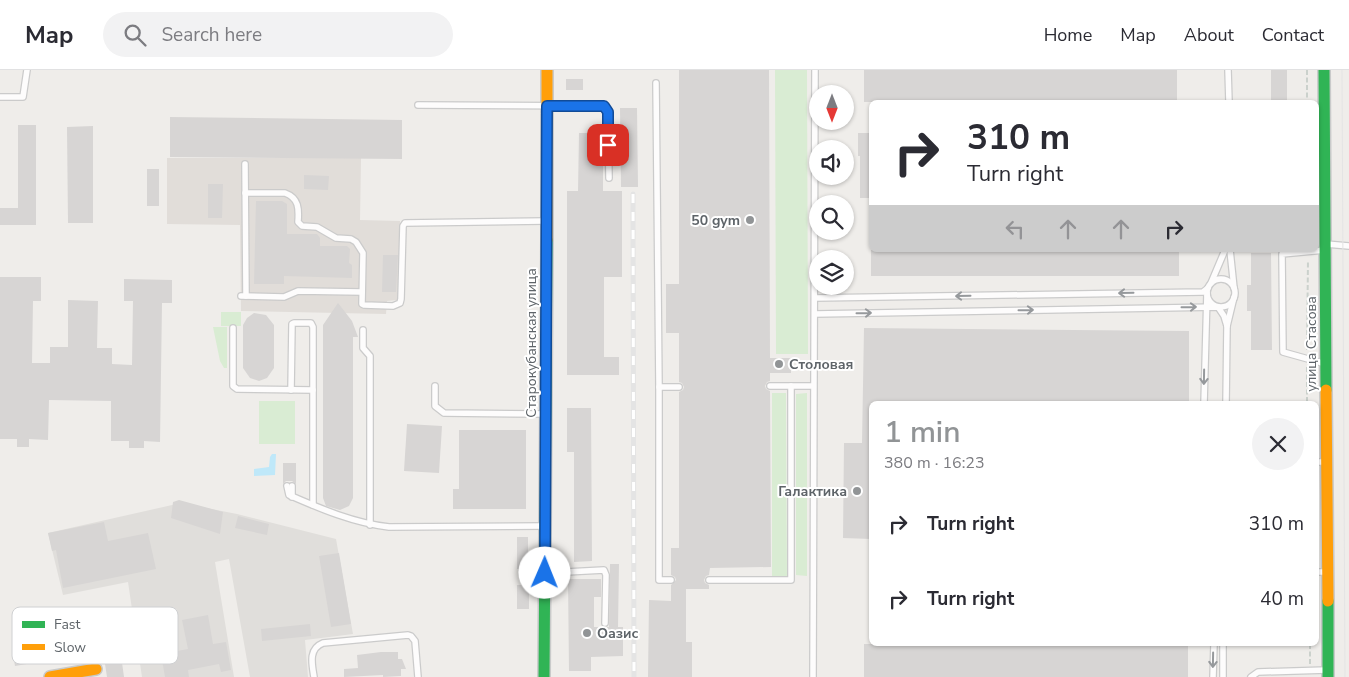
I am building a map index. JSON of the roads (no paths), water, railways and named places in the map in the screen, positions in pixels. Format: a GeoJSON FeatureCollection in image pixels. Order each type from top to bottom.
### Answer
{"type":"FeatureCollection","features":[{"type":"Feature","properties":{"kind":"street","name":"Старокубанская улица"},"geometry":{"type":"LineString","coordinates":[[544,677],[547,70]]}},
{"type":"Feature","properties":{"kind":"street","name":"улица Стасова"},"geometry":{"type":"LineString","coordinates":[[1324,70],[1320,219],[1325,247],[1326,364],[1321,424],[1321,462],[1322,572],[1328,674]]}},
{"type":"Feature","properties":{"kind":"street"},"geometry":{"type":"LineString","coordinates":[[50,677],[96,669]]}},
{"type":"Feature","properties":{"kind":"lane"},"geometry":{"type":"LineString","coordinates":[[0,97],[23,97],[26,70]]}},
{"type":"Feature","properties":{"kind":"lane"},"geometry":{"type":"LineString","coordinates":[[813,677],[815,70]]}},
{"type":"Feature","properties":{"kind":"lane"},"geometry":{"type":"LineString","coordinates":[[1228,70],[1228,100]]}},
{"type":"Feature","properties":{"kind":"lane"},"geometry":{"type":"LineString","coordinates":[[656,82],[659,580],[671,580]]}},
{"type":"Feature","properties":{"kind":"lane"},"geometry":{"type":"LineString","coordinates":[[418,105],[604,106],[608,112],[609,178]]}},
{"type":"Feature","properties":{"kind":"lane"},"geometry":{"type":"LineString","coordinates":[[245,164],[244,296],[284,297],[298,290],[362,292]]}},
{"type":"Feature","properties":{"kind":"lane"},"geometry":{"type":"LineString","coordinates":[[245,193],[285,193],[290,195],[297,202],[298,222],[302,226],[318,227],[336,238],[351,238],[356,242],[362,253],[362,304],[364,305],[394,306],[400,303],[403,226],[405,223],[547,221]]}},
{"type":"Feature","properties":{"kind":"lane"},"geometry":{"type":"LineString","coordinates":[[1319,249],[1349,246]]}},
{"type":"Feature","properties":{"kind":"lane"},"geometry":{"type":"LineString","coordinates":[[1204,401],[1206,307],[1209,289],[1224,252]]}},
{"type":"Feature","properties":{"kind":"lane"},"geometry":{"type":"LineString","coordinates":[[1226,401],[1227,326],[1234,294],[1230,252]]}},
{"type":"Feature","properties":{"kind":"lane"},"geometry":{"type":"LineString","coordinates":[[1308,252],[1282,254],[1283,352],[1326,364]]}},
{"type":"Feature","properties":{"kind":"lane"},"geometry":{"type":"LineString","coordinates":[[815,298],[1203,292],[1209,289],[1214,282],[1223,280],[1231,284],[1234,294],[1232,301],[1226,306],[1218,307],[815,314]]}},
{"type":"Feature","properties":{"kind":"lane"},"geometry":{"type":"LineString","coordinates":[[1209,289],[1210,302],[1218,307],[1224,316],[1227,326]]}},
{"type":"Feature","properties":{"kind":"lane"},"geometry":{"type":"LineString","coordinates":[[291,390],[292,324],[311,323],[313,327],[312,505]]}},
{"type":"Feature","properties":{"kind":"lane"},"geometry":{"type":"LineString","coordinates":[[233,328],[233,386],[240,390],[313,390]]}},
{"type":"Feature","properties":{"kind":"lane"},"geometry":{"type":"LineString","coordinates":[[363,330],[363,346],[370,359],[370,525]]}},
{"type":"Feature","properties":{"kind":"lane"},"geometry":{"type":"LineString","coordinates":[[435,386],[435,406],[444,414],[546,414]]}},
{"type":"Feature","properties":{"kind":"lane"},"geometry":{"type":"LineString","coordinates":[[770,386],[813,386]]}},
{"type":"Feature","properties":{"kind":"lane"},"geometry":{"type":"LineString","coordinates":[[709,580],[790,580],[791,386]]}},
{"type":"Feature","properties":{"kind":"lane"},"geometry":{"type":"LineString","coordinates":[[659,387],[679,387]]}},
{"type":"Feature","properties":{"kind":"lane"},"geometry":{"type":"LineString","coordinates":[[289,486],[287,493],[292,497],[370,525],[389,527],[546,526]]}},
{"type":"Feature","properties":{"kind":"lane"},"geometry":{"type":"LineString","coordinates":[[545,573],[604,570],[606,574],[605,623]]}},
{"type":"Feature","properties":{"kind":"lane"},"geometry":{"type":"LineString","coordinates":[[314,677],[312,658],[318,645],[408,635],[415,641],[418,677]]}},
{"type":"Feature","properties":{"kind":"lane"},"geometry":{"type":"LineString","coordinates":[[1213,677],[1214,646]]}},
{"type":"Feature","properties":{"kind":"lane"},"geometry":{"type":"LineString","coordinates":[[1223,646],[1223,677]]}},
{"type":"Feature","properties":{"kind":"lane"},"geometry":{"type":"LineString","coordinates":[[1251,677],[1258,672],[1310,670],[1328,674]]}},
{"type":"Feature","properties":{"kind":"water"},"geometry":{"type":"Polygon","coordinates":[[[272,454],[276,454],[275,475],[254,476],[254,469],[269,467],[272,454]]]}},
{"type":"Feature","properties":{"kind":"tram line"},"geometry":{"type":"LineString","coordinates":[[1342,70],[1345,677]]}},
{"type":"Feature","properties":{"kind":"railway"},"geometry":{"type":"LineString","coordinates":[[633,194],[634,677]]}},
{"type":"Feature","properties":{"kind":"place","name":"50 gym"},"geometry":{"type":"Point","coordinates":[750,220]}},
{"type":"Feature","properties":{"kind":"place","name":"Столовая"},"geometry":{"type":"Point","coordinates":[779,364]}},
{"type":"Feature","properties":{"kind":"place","name":"Галактика"},"geometry":{"type":"Point","coordinates":[857,491]}},
{"type":"Feature","properties":{"kind":"place","name":"Оазис"},"geometry":{"type":"Point","coordinates":[587,633]}}]}
